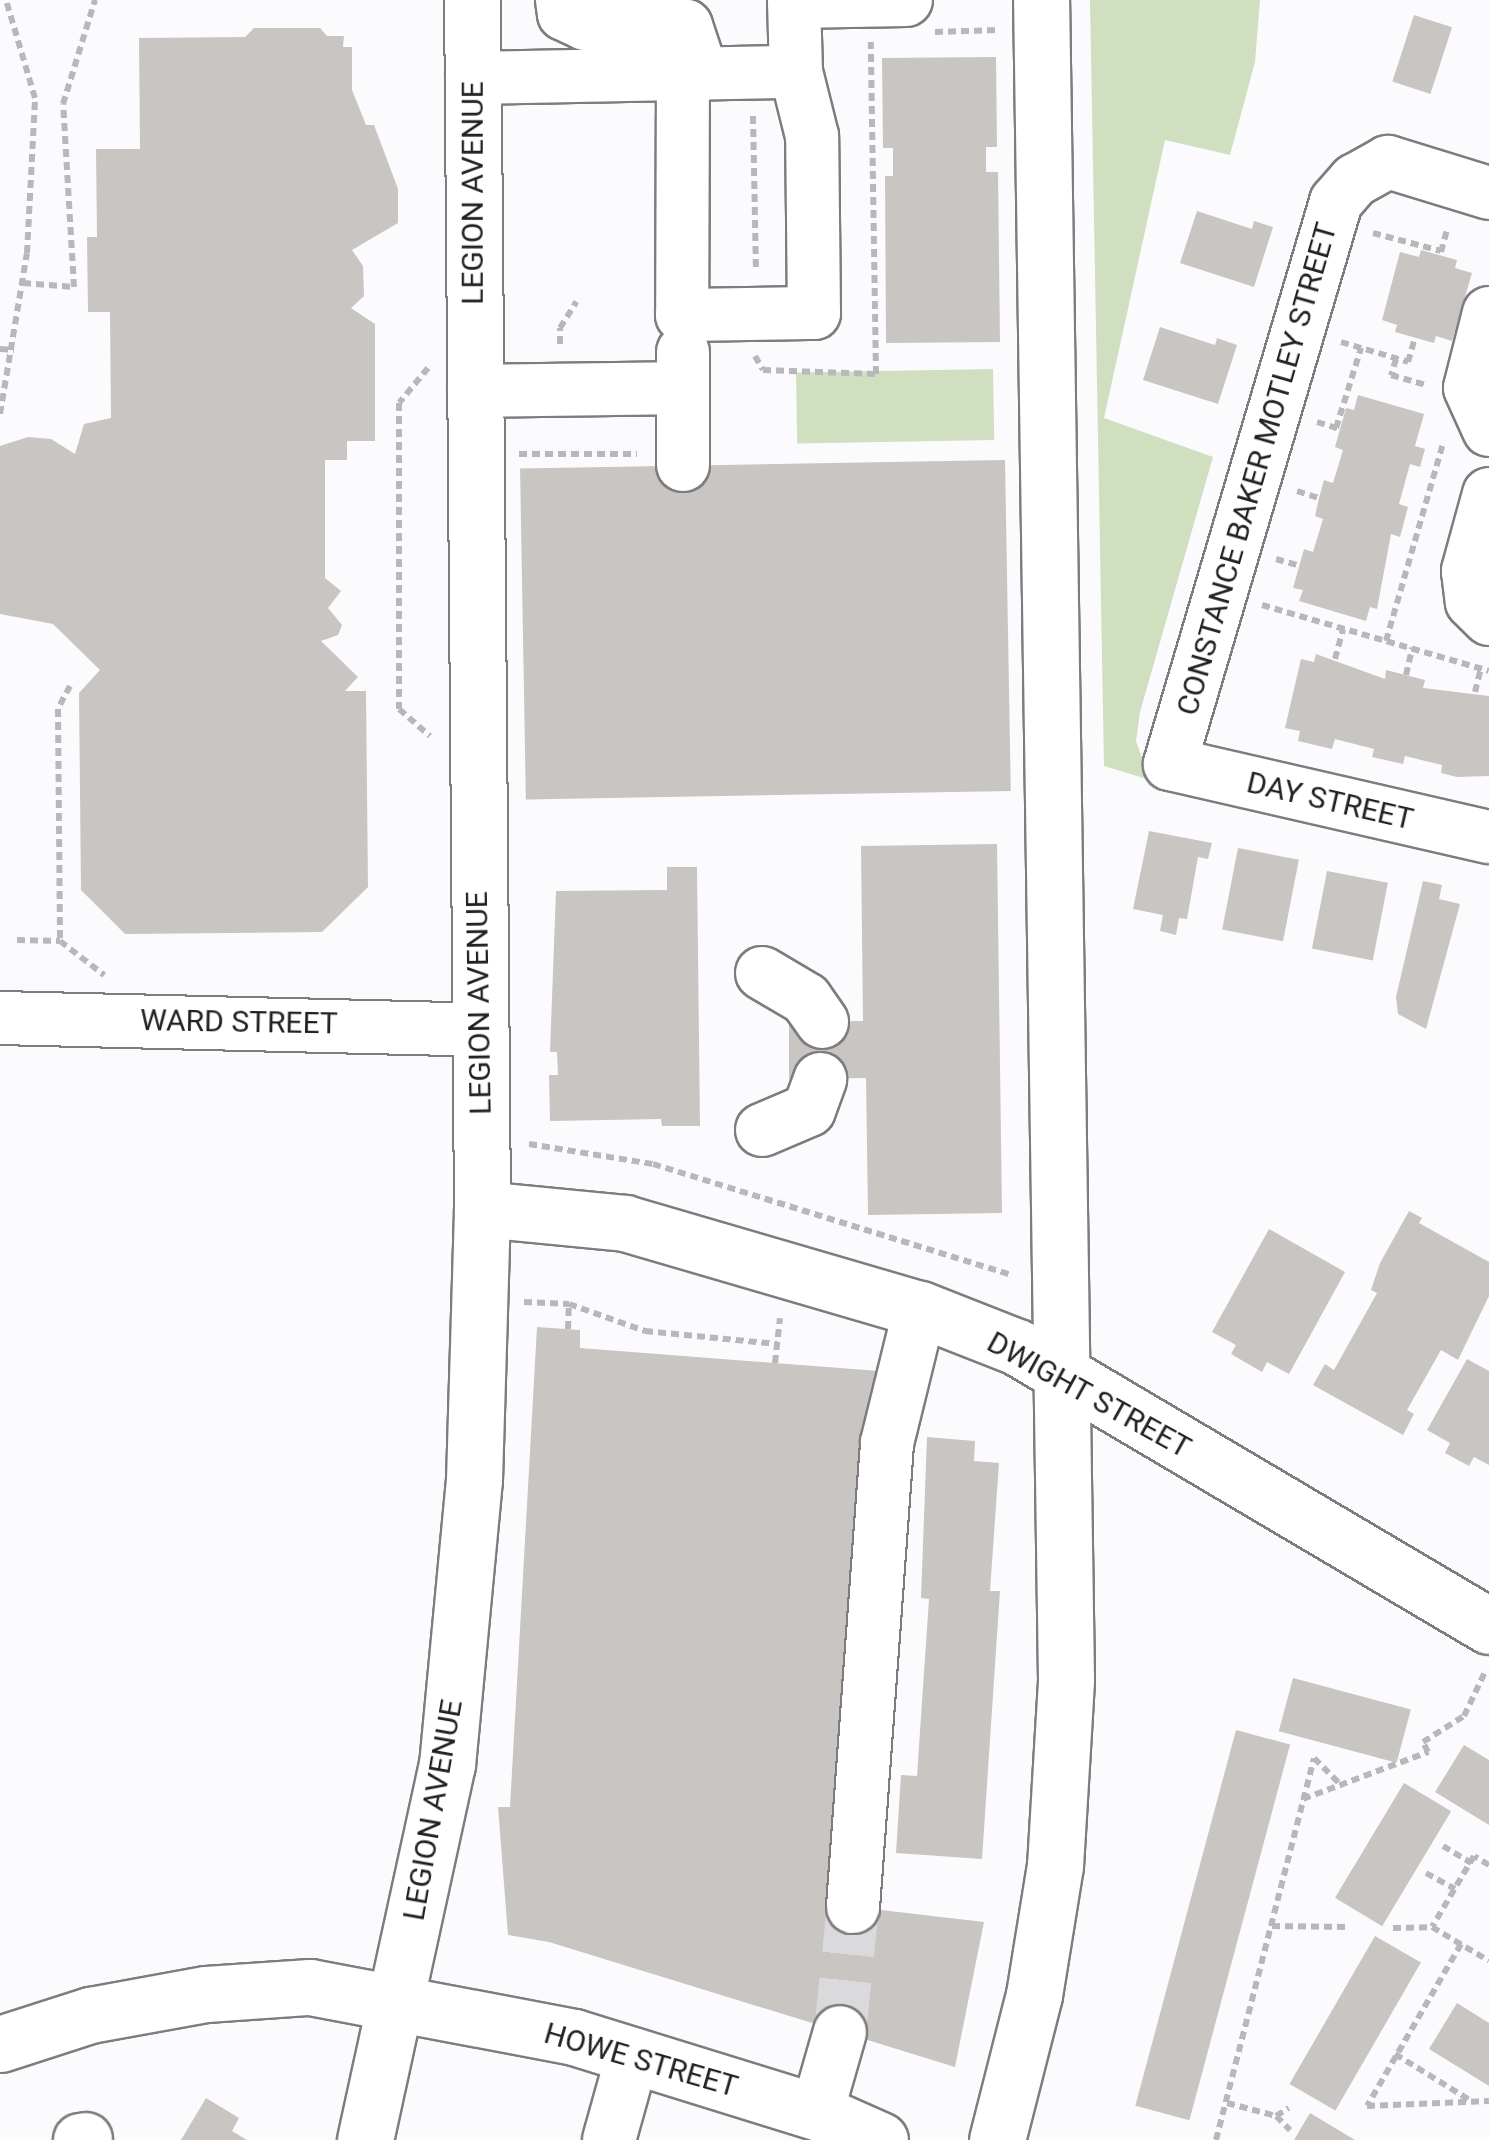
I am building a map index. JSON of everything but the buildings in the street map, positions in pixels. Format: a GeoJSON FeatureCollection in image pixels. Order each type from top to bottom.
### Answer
{"type":"FeatureCollection","features":[{"type":"Feature","properties":{"kind":"main road","name":"LEGION AVENUE"},"geometry":{"type":"LineString","coordinates":[[365,2140],[447,1765],[462,1625],[482,1209],[472,0]]}},
{"type":"Feature","properties":{"kind":"main road"},"geometry":{"type":"LineString","coordinates":[[997,2140],[1034,1994],[1058,1830],[1066,1679],[1041,0]]}},
{"type":"Feature","properties":{"kind":"main road","name":"DWIGHT STREET"},"geometry":{"type":"LineString","coordinates":[[482,1209],[596,1216],[920,1309],[1017,1347],[1487,1649]]}},
{"type":"Feature","properties":{"kind":"main road","name":"HOWE STREET"},"geometry":{"type":"LineString","coordinates":[[0,2044],[90,2015],[206,1994],[310,1987],[396,2000],[633,2054],[817,2112],[880,2140]]}},
{"type":"Feature","properties":{"kind":"street"},"geometry":{"type":"LineString","coordinates":[[562,0],[564,14],[586,24],[686,26],[693,74],[682,315],[683,460]]}},
{"type":"Feature","properties":{"kind":"street"},"geometry":{"type":"LineString","coordinates":[[682,315],[814,314],[812,136],[796,72],[794,1],[906,0]]}},
{"type":"Feature","properties":{"kind":"street"},"geometry":{"type":"LineString","coordinates":[[472,78],[796,72]]}},
{"type":"Feature","properties":{"kind":"street","name":"CONSTANCE BAKER MOTLEY STREET"},"geometry":{"type":"LineString","coordinates":[[1170,764],[1336,202],[1355,180],[1388,162],[1489,192]]}},
{"type":"Feature","properties":{"kind":"street"},"geometry":{"type":"LineString","coordinates":[[1465,402],[1489,313]]}},
{"type":"Feature","properties":{"kind":"street"},"geometry":{"type":"LineString","coordinates":[[474,392],[683,388]]}},
{"type":"Feature","properties":{"kind":"street"},"geometry":{"type":"LineString","coordinates":[[1486,653],[1468,572],[1489,494]]}},
{"type":"Feature","properties":{"kind":"street","name":"DAY STREET"},"geometry":{"type":"LineString","coordinates":[[1170,764],[1489,838]]}},
{"type":"Feature","properties":{"kind":"street"},"geometry":{"type":"LineString","coordinates":[[762,973],[806,999],[822,1022]]}},
{"type":"Feature","properties":{"kind":"street","name":"WARD STREET"},"geometry":{"type":"LineString","coordinates":[[0,1018],[478,1030]]}},
{"type":"Feature","properties":{"kind":"street"},"geometry":{"type":"LineString","coordinates":[[762,1130],[809,1110],[820,1079]]}},
{"type":"Feature","properties":{"kind":"street"},"geometry":{"type":"LineString","coordinates":[[853,1907],[887,1442],[920,1309]]}},
{"type":"Feature","properties":{"kind":"street"},"geometry":{"type":"LineString","coordinates":[[817,2112],[840,2032]]}},
{"type":"Feature","properties":{"kind":"street"},"geometry":{"type":"LineString","coordinates":[[608,2140],[633,2054]]}},
{"type":"Feature","properties":{"kind":"path"},"geometry":{"type":"LineString","coordinates":[[0,414],[14,350],[22,283],[35,98],[6,0]]}},
{"type":"Feature","properties":{"kind":"path"},"geometry":{"type":"LineString","coordinates":[[22,283],[74,286],[63,104],[95,0]]}},
{"type":"Feature","properties":{"kind":"path"},"geometry":{"type":"LineString","coordinates":[[1372,232],[1440,253],[1447,228]]}},
{"type":"Feature","properties":{"kind":"path"},"geometry":{"type":"LineString","coordinates":[[1340,342],[1408,362],[1414,338]]}},
{"type":"Feature","properties":{"kind":"path"},"geometry":{"type":"LineString","coordinates":[[430,346],[430,366],[400,403],[399,709],[433,739]]}},
{"type":"Feature","properties":{"kind":"path"},"geometry":{"type":"LineString","coordinates":[[1316,422],[1338,428],[1361,348]]}},
{"type":"Feature","properties":{"kind":"path"},"geometry":{"type":"LineString","coordinates":[[0,349],[14,350]]}},
{"type":"Feature","properties":{"kind":"path"},"geometry":{"type":"LineString","coordinates":[[1386,641],[1451,416],[1465,402],[1392,375],[1396,358]]}},
{"type":"Feature","properties":{"kind":"path"},"geometry":{"type":"LineString","coordinates":[[513,454],[683,460]]}},
{"type":"Feature","properties":{"kind":"path"},"geometry":{"type":"LineString","coordinates":[[1296,490],[1319,498]]}},
{"type":"Feature","properties":{"kind":"path"},"geometry":{"type":"LineString","coordinates":[[1275,559],[1300,566]]}},
{"type":"Feature","properties":{"kind":"path"},"geometry":{"type":"LineString","coordinates":[[1261,605],[1412,648],[1486,653],[1476,690],[1489,691]]}},
{"type":"Feature","properties":{"kind":"path"},"geometry":{"type":"LineString","coordinates":[[1335,659],[1343,629]]}},
{"type":"Feature","properties":{"kind":"path"},"geometry":{"type":"LineString","coordinates":[[1406,675],[1412,648]]}},
{"type":"Feature","properties":{"kind":"path"},"geometry":{"type":"LineString","coordinates":[[60,941],[58,709],[70,686]]}},
{"type":"Feature","properties":{"kind":"path"},"geometry":{"type":"LineString","coordinates":[[17,940],[60,941],[114,982]]}},
{"type":"Feature","properties":{"kind":"path"},"geometry":{"type":"LineString","coordinates":[[520,1155],[521,1143],[653,1164],[946,1251],[1015,1276],[1016,1288]]}},
{"type":"Feature","properties":{"kind":"path"},"geometry":{"type":"LineString","coordinates":[[518,1302],[569,1304],[645,1331],[744,1336],[777,1344]]}},
{"type":"Feature","properties":{"kind":"path"},"geometry":{"type":"LineString","coordinates":[[568,1330],[569,1304]]}},
{"type":"Feature","properties":{"kind":"path"},"geometry":{"type":"LineString","coordinates":[[775,1363],[780,1316]]}},
{"type":"Feature","properties":{"kind":"path"},"geometry":{"type":"LineString","coordinates":[[1303,1799],[1428,1752],[1423,1742],[1464,1716],[1487,1649]]}},
{"type":"Feature","properties":{"kind":"path"},"geometry":{"type":"LineString","coordinates":[[1216,2140],[1314,1758],[1341,1785]]}},
{"type":"Feature","properties":{"kind":"path"},"geometry":{"type":"LineString","coordinates":[[1443,1846],[1471,1863]]}},
{"type":"Feature","properties":{"kind":"path"},"geometry":{"type":"LineString","coordinates":[[1432,1927],[1474,1856],[1489,1864]]}},
{"type":"Feature","properties":{"kind":"path"},"geometry":{"type":"LineString","coordinates":[[1426,1873],[1455,1890]]}},
{"type":"Feature","properties":{"kind":"path"},"geometry":{"type":"LineString","coordinates":[[1272,1926],[1349,1927]]}},
{"type":"Feature","properties":{"kind":"path"},"geometry":{"type":"LineString","coordinates":[[1393,1928],[1432,1927],[1489,1961]]}},
{"type":"Feature","properties":{"kind":"path"},"geometry":{"type":"LineString","coordinates":[[1461,1944],[1367,2106],[1489,2100]]}},
{"type":"Feature","properties":{"kind":"path"},"geometry":{"type":"LineString","coordinates":[[1395,2054],[1472,2101]]}},
{"type":"Feature","properties":{"kind":"path"},"geometry":{"type":"LineString","coordinates":[[1227,2103],[1276,2116],[1290,2130]]}},
{"type":"Feature","properties":{"kind":"path"},"geometry":{"type":"LineString","coordinates":[[1276,2116],[1289,2108]]}},
{"type":"Feature","properties":{"kind":"green space"},"geometry":{"type":"Polygon","coordinates":[[[1090,0],[1260,0],[1255,62],[1230,155],[1165,140],[1104,418],[1213,457],[1140,712],[1136,741],[1150,780],[1104,766],[1090,0]]]}},
{"type":"Feature","properties":{"kind":"green space"},"geometry":{"type":"Polygon","coordinates":[[[993,369],[994,440],[797,443],[796,372],[993,369]]]}},
{"type":"Feature","properties":{"kind":"tunnel"},"geometry":{"type":"LineString","coordinates":[[840,2032],[853,1907]]}}]}
